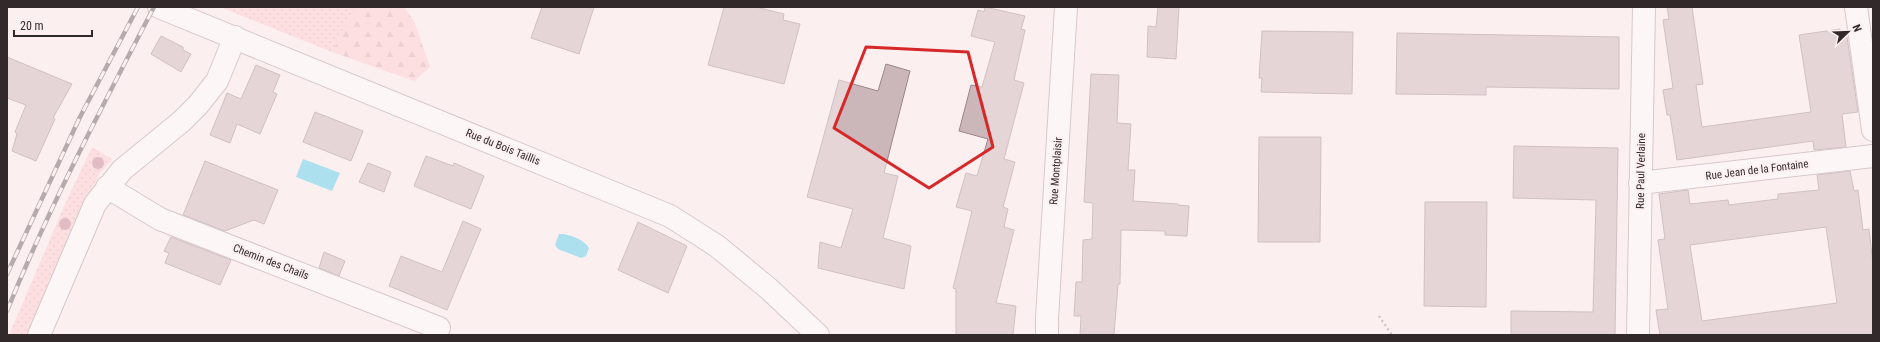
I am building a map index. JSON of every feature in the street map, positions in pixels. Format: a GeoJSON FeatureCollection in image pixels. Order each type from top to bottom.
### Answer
{"type":"FeatureCollection","features":[{"type":"Feature","properties":{"kind":"street","name":"Rue du Bois Taillis"},"geometry":{"type":"LineString","coordinates":[[159,7],[670,216],[717,246],[769,289],[818,335]]}},
{"type":"Feature","properties":{"kind":"street","name":"Rue Montplaisir"},"geometry":{"type":"LineString","coordinates":[[1047,335],[1066,7]]}},
{"type":"Feature","properties":{"kind":"street","name":"Rue Paul Verlaine"},"geometry":{"type":"LineString","coordinates":[[1638,335],[1644,7]]}},
{"type":"Feature","properties":{"kind":"street"},"geometry":{"type":"LineString","coordinates":[[1856,7],[1873,130]]}},
{"type":"Feature","properties":{"kind":"street"},"geometry":{"type":"LineString","coordinates":[[39,335],[96,204],[107,187],[122,170],[182,121],[198,105],[217,81],[235,37]]}},
{"type":"Feature","properties":{"kind":"street","name":"Rue Jean de la Fontaine"},"geometry":{"type":"LineString","coordinates":[[1640,183],[1873,156]]}},
{"type":"Feature","properties":{"kind":"street","name":"Chemin des Chails"},"geometry":{"type":"LineString","coordinates":[[107,187],[160,219],[440,328]]}},
{"type":"Feature","properties":{"kind":"path"},"geometry":{"type":"LineString","coordinates":[[1379,316],[1392,335]]}},
{"type":"Feature","properties":{"kind":"highlighted area"},"geometry":{"type":"Polygon","coordinates":[[[866,47],[968,52],[993,147],[929,188],[834,128],[866,47]]]}},
{"type":"Feature","properties":{"kind":"green space"},"geometry":{"type":"Polygon","coordinates":[[[220,7],[356,7],[332,52],[220,7]]]}},
{"type":"Feature","properties":{"kind":"green space"},"geometry":{"type":"Polygon","coordinates":[[[356,7],[404,7],[414,21],[430,67],[414,81],[332,52],[356,7]]]}},
{"type":"Feature","properties":{"kind":"green space"},"geometry":{"type":"Polygon","coordinates":[[[92,147],[112,159],[99,174],[68,243],[31,335],[9,335],[66,202],[92,147]]]}},
{"type":"Feature","properties":{"kind":"water"},"geometry":{"type":"Polygon","coordinates":[[[303,159],[340,173],[332,191],[296,177],[303,159]]]}},
{"type":"Feature","properties":{"kind":"water"},"geometry":{"type":"Polygon","coordinates":[[[559,234],[571,236],[584,242],[589,248],[586,256],[581,258],[558,249],[555,245],[559,234]]]}},
{"type":"Feature","properties":{"kind":"building"},"geometry":{"type":"Polygon","coordinates":[[[542,7],[594,7],[579,54],[531,38],[542,7]]]}},
{"type":"Feature","properties":{"kind":"building"},"geometry":{"type":"Polygon","coordinates":[[[724,7],[756,7],[784,14],[783,20],[800,24],[784,84],[708,65],[724,7]]]}},
{"type":"Feature","properties":{"kind":"building"},"geometry":{"type":"Polygon","coordinates":[[[985,7],[1025,16],[1021,29],[1025,30],[1014,80],[1024,83],[1004,159],[1015,162],[1003,207],[1008,209],[1004,227],[1014,230],[996,303],[1016,306],[1013,335],[956,335],[956,289],[953,288],[972,211],[956,207],[966,173],[977,176],[988,139],[959,131],[971,85],[982,87],[995,42],[971,36],[978,10],[984,12],[985,7]]]}},
{"type":"Feature","properties":{"kind":"building"},"geometry":{"type":"Polygon","coordinates":[[[1158,7],[1179,7],[1176,59],[1147,57],[1148,26],[1156,27],[1158,7]]]}},
{"type":"Feature","properties":{"kind":"building"},"geometry":{"type":"Polygon","coordinates":[[[1667,7],[1692,7],[1703,84],[1696,85],[1702,127],[1811,112],[1799,35],[1840,29],[1842,38],[1847,37],[1858,112],[1842,114],[1846,147],[1814,150],[1813,141],[1677,160],[1670,115],[1667,115],[1663,90],[1673,88],[1663,20],[1669,19],[1667,7]]]}},
{"type":"Feature","properties":{"kind":"building"},"geometry":{"type":"Polygon","coordinates":[[[1262,31],[1353,32],[1352,94],[1261,92],[1262,78],[1259,78],[1262,31]]]}},
{"type":"Feature","properties":{"kind":"building"},"geometry":{"type":"Polygon","coordinates":[[[1397,33],[1619,37],[1619,89],[1486,87],[1486,95],[1396,94],[1397,33]]]}},
{"type":"Feature","properties":{"kind":"building"},"geometry":{"type":"Polygon","coordinates":[[[161,36],[183,47],[183,50],[191,54],[181,72],[151,54],[161,36]]]}},
{"type":"Feature","properties":{"kind":"building"},"geometry":{"type":"Polygon","coordinates":[[[7,57],[72,84],[53,118],[55,119],[36,161],[12,151],[17,134],[15,132],[26,105],[7,98],[7,57]]]}},
{"type":"Feature","properties":{"kind":"building"},"geometry":{"type":"Polygon","coordinates":[[[886,64],[910,71],[884,173],[898,176],[883,238],[911,246],[904,289],[818,268],[820,242],[841,248],[853,209],[807,197],[839,80],[878,91],[886,64]]]}},
{"type":"Feature","properties":{"kind":"building"},"geometry":{"type":"Polygon","coordinates":[[[256,65],[280,75],[273,92],[277,94],[260,134],[237,124],[230,143],[210,135],[227,93],[241,99],[256,65]]]}},
{"type":"Feature","properties":{"kind":"building"},"geometry":{"type":"Polygon","coordinates":[[[1091,74],[1119,75],[1117,123],[1131,124],[1128,170],[1135,170],[1133,201],[1189,206],[1187,236],[1165,235],[1165,231],[1121,230],[1120,284],[1118,284],[1114,335],[1080,335],[1081,316],[1074,316],[1076,282],[1082,282],[1083,240],[1092,239],[1093,203],[1084,202],[1091,74]]]}},
{"type":"Feature","properties":{"kind":"building"},"geometry":{"type":"Polygon","coordinates":[[[315,112],[363,131],[351,161],[303,142],[315,112]]]}},
{"type":"Feature","properties":{"kind":"building"},"geometry":{"type":"Polygon","coordinates":[[[1259,137],[1321,137],[1320,242],[1258,242],[1259,137]]]}},
{"type":"Feature","properties":{"kind":"building"},"geometry":{"type":"Polygon","coordinates":[[[1514,146],[1618,148],[1615,335],[1511,335],[1511,311],[1593,312],[1596,200],[1513,198],[1514,146]]]}},
{"type":"Feature","properties":{"kind":"building"},"geometry":{"type":"Polygon","coordinates":[[[426,156],[453,166],[454,163],[484,176],[471,209],[414,186],[426,156]]]}},
{"type":"Feature","properties":{"kind":"building"},"geometry":{"type":"Polygon","coordinates":[[[205,161],[278,190],[264,224],[254,220],[225,231],[183,215],[205,161]]]}},
{"type":"Feature","properties":{"kind":"building"},"geometry":{"type":"Polygon","coordinates":[[[368,163],[391,172],[384,192],[359,182],[368,163]]]}},
{"type":"Feature","properties":{"kind":"building"},"geometry":{"type":"Polygon","coordinates":[[[1850,171],[1854,191],[1858,190],[1863,230],[1869,229],[1873,264],[1873,335],[1660,335],[1656,310],[1668,309],[1658,240],[1665,239],[1659,194],[1688,190],[1690,204],[1728,200],[1729,205],[1778,199],[1778,194],[1819,190],[1817,175],[1850,171]],[[1826,227],[1690,245],[1702,321],[1837,303],[1826,227]]]}},
{"type":"Feature","properties":{"kind":"building"},"geometry":{"type":"Polygon","coordinates":[[[1425,202],[1487,202],[1486,307],[1424,306],[1425,202]]]}},
{"type":"Feature","properties":{"kind":"building"},"geometry":{"type":"Polygon","coordinates":[[[463,221],[481,229],[447,310],[389,286],[401,256],[442,272],[463,221]]]}},
{"type":"Feature","properties":{"kind":"building"},"geometry":{"type":"Polygon","coordinates":[[[638,222],[687,246],[668,293],[618,270],[638,222]]]}},
{"type":"Feature","properties":{"kind":"building"},"geometry":{"type":"Polygon","coordinates":[[[171,237],[231,260],[220,285],[165,263],[169,253],[164,251],[171,237]]]}},
{"type":"Feature","properties":{"kind":"building"},"geometry":{"type":"Polygon","coordinates":[[[324,252],[345,261],[339,276],[319,268],[324,252]]]}},
{"type":"Feature","properties":{"kind":"railway"},"geometry":{"type":"LineString","coordinates":[[7,274],[80,117],[138,7]]}},
{"type":"Feature","properties":{"kind":"railway"},"geometry":{"type":"LineString","coordinates":[[7,311],[58,195],[154,7]]}}]}
